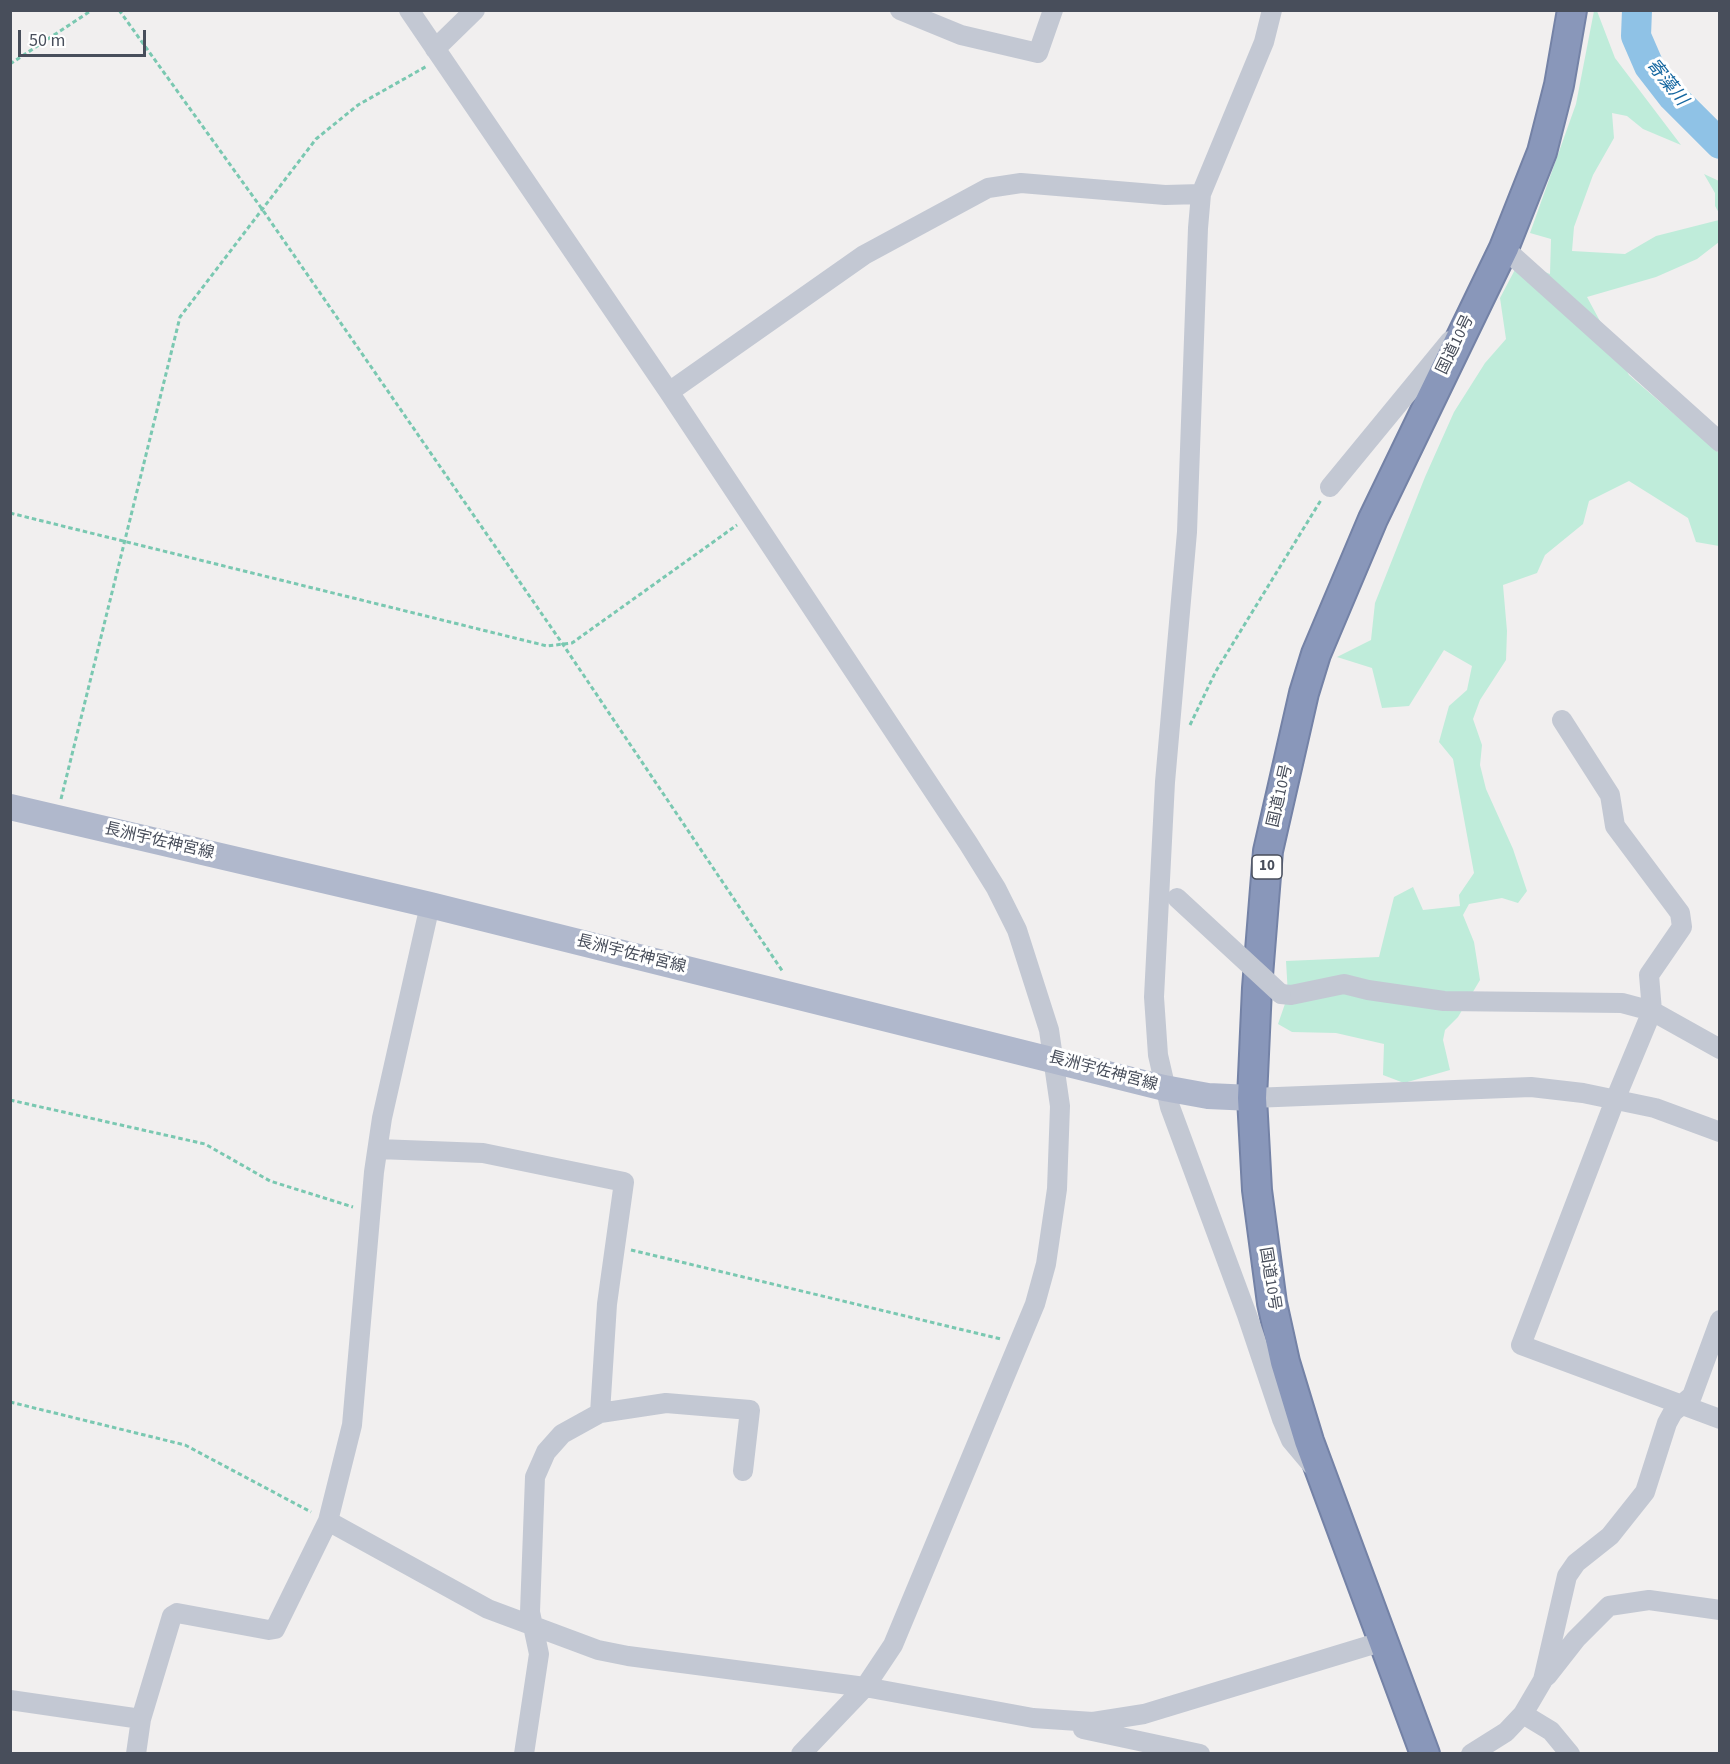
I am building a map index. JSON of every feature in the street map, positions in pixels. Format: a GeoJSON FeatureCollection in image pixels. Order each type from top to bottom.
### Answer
{"type":"FeatureCollection","features":[{"type":"Feature","properties":{"kind":"highway","name":"国道10号"},"geometry":{"type":"LineString","coordinates":[[1425,1754],[1322,1479],[1292,1387],[1272,1303],[1257,1190],[1252,1098],[1257,988],[1268,851],[1304,693],[1316,654],[1373,519],[1467,320],[1504,248],[1542,152],[1559,85],[1572,10]]}},
{"type":"Feature","properties":{"kind":"main road","name":"長洲宇佐神宮線"},"geometry":{"type":"LineString","coordinates":[[10,807],[430,906],[1164,1088],[1208,1096],[1252,1098]]}},
{"type":"Feature","properties":{"kind":"street"},"geometry":{"type":"LineString","coordinates":[[409,10],[669,392],[996,888],[1017,930],[1034,980],[1054,1059],[1060,1106],[1053,1227],[1035,1304],[896,1637],[865,1687],[801,1754]]}},
{"type":"Feature","properties":{"kind":"street"},"geometry":{"type":"LineString","coordinates":[[439,54],[475,10]]}},
{"type":"Feature","properties":{"kind":"street"},"geometry":{"type":"LineString","coordinates":[[900,10],[961,35],[1038,53],[1053,10]]}},
{"type":"Feature","properties":{"kind":"street"},"geometry":{"type":"LineString","coordinates":[[1272,10],[1264,42],[1202,194],[1198,228],[1187,532],[1165,782],[1154,997],[1155,1031],[1164,1088],[1282,1419],[1291,1440],[1322,1479]]}},
{"type":"Feature","properties":{"kind":"street"},"geometry":{"type":"LineString","coordinates":[[669,392],[864,255],[988,188],[1021,183],[1165,195],[1202,194]]}},
{"type":"Feature","properties":{"kind":"street"},"geometry":{"type":"LineString","coordinates":[[1504,248],[1719,442]]}},
{"type":"Feature","properties":{"kind":"street"},"geometry":{"type":"LineString","coordinates":[[1330,487],[1467,320]]}},
{"type":"Feature","properties":{"kind":"street"},"geometry":{"type":"LineString","coordinates":[[1562,720],[1607,790],[1615,826],[1657,880],[1683,921],[1682,927],[1649,975],[1652,1011],[1615,1100],[1521,1345],[1719,1419]]}},
{"type":"Feature","properties":{"kind":"street"},"geometry":{"type":"LineString","coordinates":[[1161,881],[1281,994],[1291,995],[1344,984],[1368,990],[1444,1001],[1622,1003],[1652,1011],[1719,1049]]}},
{"type":"Feature","properties":{"kind":"street"},"geometry":{"type":"LineString","coordinates":[[136,1754],[141,1719],[172,1616],[177,1614],[274,1629],[328,1521],[352,1425],[370,1212],[378,1149],[388,1092],[430,906]]}},
{"type":"Feature","properties":{"kind":"street"},"geometry":{"type":"LineString","coordinates":[[1252,1098],[1531,1088],[1655,1108],[1719,1132]]}},
{"type":"Feature","properties":{"kind":"street"},"geometry":{"type":"LineString","coordinates":[[378,1149],[483,1153],[624,1182],[607,1304],[600,1413]]}},
{"type":"Feature","properties":{"kind":"street"},"geometry":{"type":"LineString","coordinates":[[1543,1680],[1567,1576],[1576,1563],[1610,1536],[1645,1491],[1667,1423],[1672,1412],[1692,1396],[1719,1320]]}},
{"type":"Feature","properties":{"kind":"street"},"geometry":{"type":"LineString","coordinates":[[524,1754],[539,1654],[531,1612],[535,1477],[546,1452],[562,1434],[600,1413],[666,1403],[750,1410],[743,1471]]}},
{"type":"Feature","properties":{"kind":"street"},"geometry":{"type":"LineString","coordinates":[[328,1521],[488,1609],[574,1643],[628,1656],[865,1687],[1033,1718],[1200,1754]]}},
{"type":"Feature","properties":{"kind":"street"},"geometry":{"type":"LineString","coordinates":[[1471,1754],[1506,1732],[1523,1714],[1543,1680],[1576,1639],[1610,1606],[1649,1600],[1719,1610]]}},
{"type":"Feature","properties":{"kind":"street"},"geometry":{"type":"LineString","coordinates":[[1033,1718],[1093,1722],[1144,1714],[1384,1641]]}},
{"type":"Feature","properties":{"kind":"street"},"geometry":{"type":"LineString","coordinates":[[10,1700],[141,1719]]}},
{"type":"Feature","properties":{"kind":"street"},"geometry":{"type":"LineString","coordinates":[[1523,1714],[1551,1731],[1570,1754]]}},
{"type":"Feature","properties":{"kind":"path"},"geometry":{"type":"LineString","coordinates":[[10,64],[92,10]]}},
{"type":"Feature","properties":{"kind":"path"},"geometry":{"type":"LineString","coordinates":[[119,10],[261,209],[564,646],[799,996]]}},
{"type":"Feature","properties":{"kind":"path"},"geometry":{"type":"LineString","coordinates":[[57,818],[180,317],[307,150],[347,112],[439,54]]}},
{"type":"Feature","properties":{"kind":"path"},"geometry":{"type":"LineString","coordinates":[[1187,729],[1216,671],[1294,541],[1330,487]]}},
{"type":"Feature","properties":{"kind":"path"},"geometry":{"type":"LineString","coordinates":[[10,513],[547,646],[564,646],[706,550],[750,516]]}},
{"type":"Feature","properties":{"kind":"path"},"geometry":{"type":"LineString","coordinates":[[10,1100],[206,1144],[270,1181],[370,1212]]}},
{"type":"Feature","properties":{"kind":"path"},"geometry":{"type":"LineString","coordinates":[[616,1246],[1020,1344]]}},
{"type":"Feature","properties":{"kind":"path"},"geometry":{"type":"LineString","coordinates":[[10,1402],[185,1445],[328,1521]]}},
{"type":"Feature","properties":{"kind":"green space"},"geometry":{"type":"Polygon","coordinates":[[[1594,11],[1597,11],[1615,58],[1681,145],[1643,129],[1627,116],[1612,113],[1614,138],[1593,175],[1574,227],[1572,251],[1625,254],[1656,236],[1719,220],[1719,242],[1697,259],[1656,277],[1587,297],[1629,375],[1719,453],[1719,546],[1696,542],[1688,518],[1629,481],[1589,501],[1583,524],[1545,555],[1537,573],[1503,585],[1507,631],[1506,660],[1480,700],[1473,719],[1482,745],[1480,765],[1486,789],[1513,849],[1527,891],[1518,903],[1502,898],[1469,904],[1463,915],[1474,942],[1480,980],[1458,1017],[1445,1030],[1443,1040],[1450,1070],[1404,1083],[1383,1075],[1384,1044],[1336,1033],[1292,1032],[1278,1024],[1288,995],[1286,961],[1379,957],[1394,897],[1413,887],[1423,910],[1460,906],[1459,895],[1474,873],[1453,759],[1439,742],[1449,706],[1467,690],[1472,666],[1444,650],[1409,706],[1382,708],[1372,668],[1337,657],[1371,640],[1375,603],[1425,477],[1454,412],[1485,363],[1506,339],[1500,298],[1519,262],[1550,274],[1551,239],[1530,233],[1576,104],[1594,11]]]}},
{"type":"Feature","properties":{"kind":"green space"},"geometry":{"type":"Polygon","coordinates":[[[1704,174],[1719,181],[1719,213],[1715,206],[1715,193],[1704,174]]]}},
{"type":"Feature","properties":{"kind":"waterway","name":"寄藻川"},"geometry":{"type":"LineString","coordinates":[[1637,10],[1636,36],[1649,66],[1673,97],[1720,144]]}}]}
